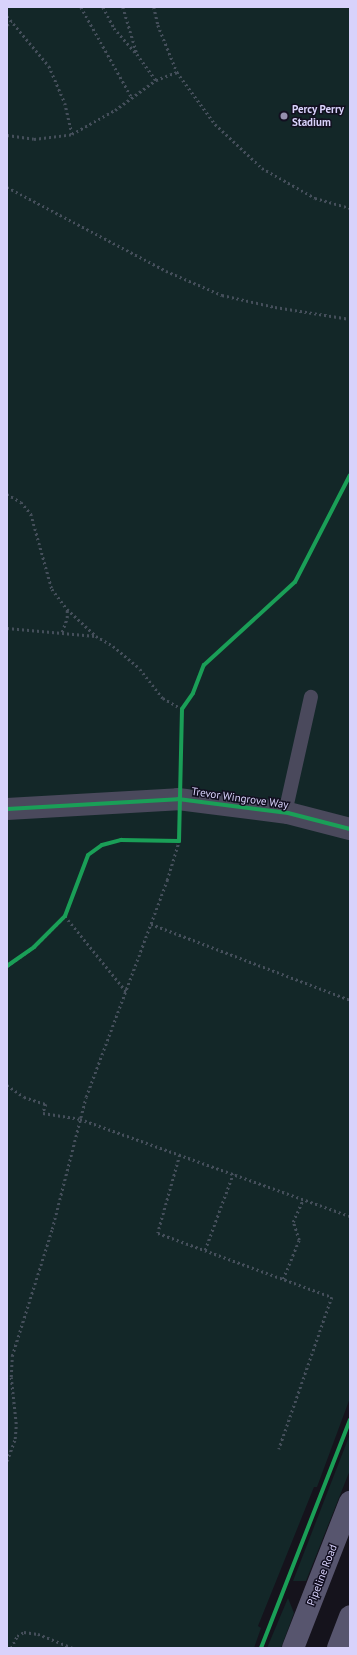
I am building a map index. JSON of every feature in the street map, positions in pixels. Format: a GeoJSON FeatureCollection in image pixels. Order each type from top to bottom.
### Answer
{"type":"FeatureCollection","features":[{"type":"Feature","properties":{"kind":"main road","name":"Pipeline Road"},"geometry":{"type":"LineString","coordinates":[[293,1648],[350,1502]]}},
{"type":"Feature","properties":{"kind":"main road"},"geometry":{"type":"LineString","coordinates":[[338,1648],[350,1616]]}},
{"type":"Feature","properties":{"kind":"street","name":"Trevor Wingrove Way"},"geometry":{"type":"LineString","coordinates":[[7,809],[178,799],[285,813],[350,829]]}},
{"type":"Feature","properties":{"kind":"lane"},"geometry":{"type":"LineString","coordinates":[[285,813],[311,697]]}},
{"type":"Feature","properties":{"kind":"path"},"geometry":{"type":"LineString","coordinates":[[81,7],[132,98]]}},
{"type":"Feature","properties":{"kind":"path"},"geometry":{"type":"LineString","coordinates":[[103,7],[114,28],[137,54],[156,80]]}},
{"type":"Feature","properties":{"kind":"path"},"geometry":{"type":"LineString","coordinates":[[122,7],[137,54]]}},
{"type":"Feature","properties":{"kind":"path"},"geometry":{"type":"LineString","coordinates":[[154,7],[158,25],[177,72],[215,124],[262,168],[315,198],[350,208]]}},
{"type":"Feature","properties":{"kind":"path"},"geometry":{"type":"LineString","coordinates":[[7,16],[49,66],[65,103],[72,134]]}},
{"type":"Feature","properties":{"kind":"path"},"geometry":{"type":"LineString","coordinates":[[7,25],[11,21]]}},
{"type":"Feature","properties":{"kind":"path"},"geometry":{"type":"LineString","coordinates":[[7,135],[34,139],[72,134],[132,98],[156,80],[177,72]]}},
{"type":"Feature","properties":{"kind":"path"},"geometry":{"type":"LineString","coordinates":[[7,187],[166,272],[222,295],[275,307],[350,319]]}},
{"type":"Feature","properties":{"kind":"path"},"geometry":{"type":"LineString","coordinates":[[7,494],[22,502],[31,514],[38,534],[46,576],[52,590],[67,609],[96,636],[113,646],[140,669],[163,698],[182,708]]}},
{"type":"Feature","properties":{"kind":"path"},"geometry":{"type":"LineString","coordinates":[[62,632],[67,618],[67,609]]}},
{"type":"Feature","properties":{"kind":"path"},"geometry":{"type":"LineString","coordinates":[[7,628],[96,636]]}},
{"type":"Feature","properties":{"kind":"path"},"geometry":{"type":"LineString","coordinates":[[7,1461],[15,1439],[16,1424],[11,1377],[12,1356],[52,1229],[86,1097],[151,924],[179,841]]}},
{"type":"Feature","properties":{"kind":"path"},"geometry":{"type":"LineString","coordinates":[[7,966],[34,947],[65,916],[126,991]]}},
{"type":"Feature","properties":{"kind":"path"},"geometry":{"type":"LineString","coordinates":[[151,924],[350,1000]]}},
{"type":"Feature","properties":{"kind":"path"},"geometry":{"type":"LineString","coordinates":[[7,1085],[24,1096],[46,1104],[44,1113],[80,1119],[350,1216]]}},
{"type":"Feature","properties":{"kind":"path"},"geometry":{"type":"LineString","coordinates":[[180,1155],[158,1233],[332,1297],[279,1449]]}},
{"type":"Feature","properties":{"kind":"path"},"geometry":{"type":"LineString","coordinates":[[205,1250],[233,1174]]}},
{"type":"Feature","properties":{"kind":"path"},"geometry":{"type":"LineString","coordinates":[[283,1279],[299,1240],[293,1222],[303,1200]]}},
{"type":"Feature","properties":{"kind":"path"},"geometry":{"type":"LineString","coordinates":[[11,1648],[17,1636],[24,1632],[38,1634],[73,1648]]}},
{"type":"Feature","properties":{"kind":"green space"},"geometry":{"type":"Polygon","coordinates":[[[7,7],[350,7],[350,1398],[317,1487],[314,1487],[258,1626],[261,1628],[254,1648],[7,1648],[7,7]]]}},
{"type":"Feature","properties":{"kind":"green space"},"geometry":{"type":"Polygon","coordinates":[[[350,1434],[350,1470],[306,1581],[293,1581],[350,1434]]]}},
{"type":"Feature","properties":{"kind":"green space"},"geometry":{"type":"Polygon","coordinates":[[[288,1598],[294,1613],[281,1648],[267,1648],[288,1598]]]}},
{"type":"Feature","properties":{"kind":"cycle path"},"geometry":{"type":"LineString","coordinates":[[7,966],[34,947],[65,916],[88,855],[102,845],[121,840],[179,841],[182,709],[193,693],[204,665],[295,582],[350,475]]}},
{"type":"Feature","properties":{"kind":"cycle path"},"geometry":{"type":"LineString","coordinates":[[7,809],[178,799],[288,813],[350,829]]}},
{"type":"Feature","properties":{"kind":"cycle path"},"geometry":{"type":"LineString","coordinates":[[261,1648],[350,1420]]}},
{"type":"Feature","properties":{"kind":"place","name":"Percy Perry Stadium"},"geometry":{"type":"Point","coordinates":[284,116]}}]}
